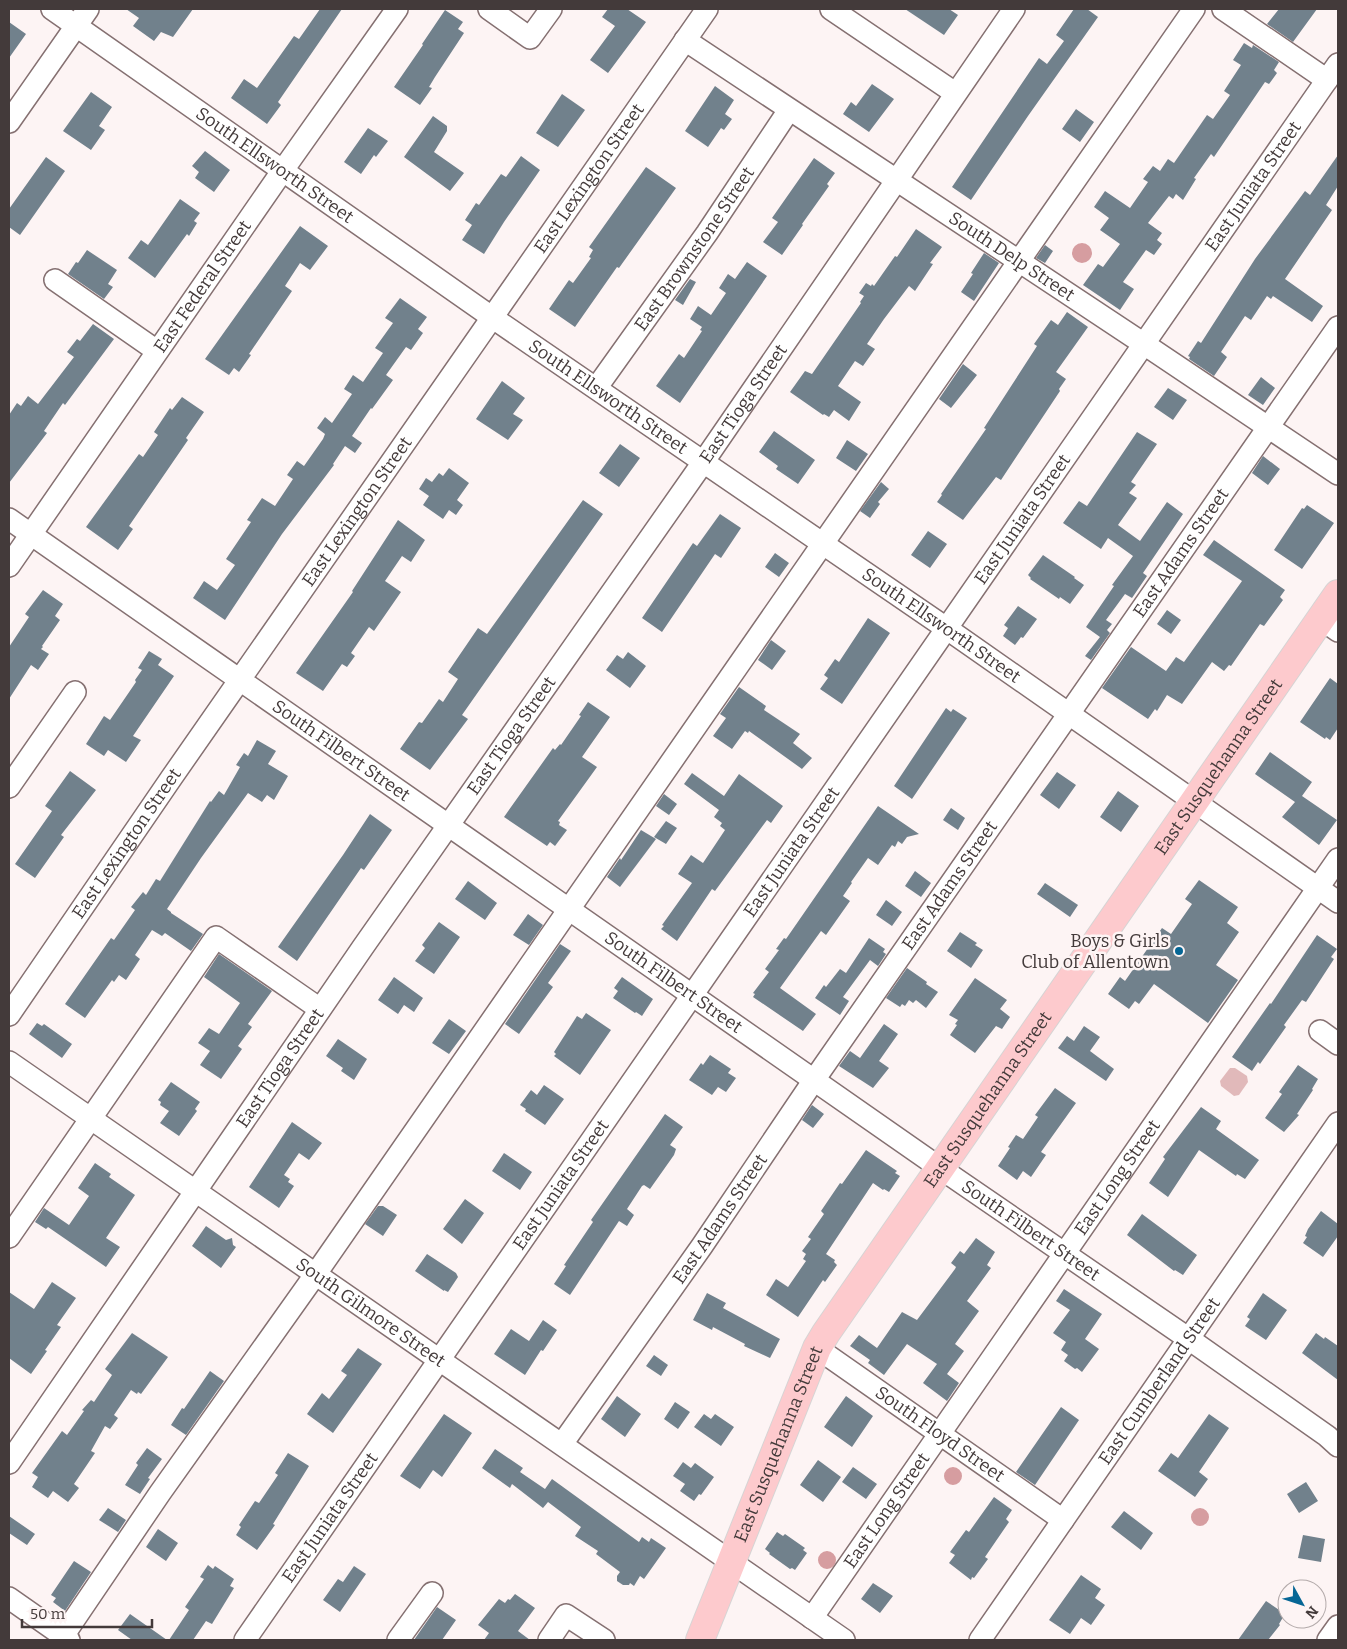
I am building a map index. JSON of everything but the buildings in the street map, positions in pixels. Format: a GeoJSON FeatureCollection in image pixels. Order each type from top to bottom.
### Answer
{"type":"FeatureCollection","features":[{"type":"Feature","properties":{"kind":"main road","name":"East Susquehanna Street"},"geometry":{"type":"LineString","coordinates":[[700,1640],[817,1348],[826,1333],[1194,802],[1329,625],[1338,594]]}},
{"type":"Feature","properties":{"kind":"street","name":"South Ellsworth Street"},"geometry":{"type":"LineString","coordinates":[[52,9],[82,17],[283,170],[492,318],[596,387],[946,628],[1338,902]]}},
{"type":"Feature","properties":{"kind":"street","name":"East Federal Street"},"geometry":{"type":"LineString","coordinates":[[9,566],[283,170],[397,9]]}},
{"type":"Feature","properties":{"kind":"street"},"geometry":{"type":"LineString","coordinates":[[490,9],[530,38],[551,9]]}},
{"type":"Feature","properties":{"kind":"street","name":"East Lexington Street"},"geometry":{"type":"LineString","coordinates":[[9,1015],[707,9]]}},
{"type":"Feature","properties":{"kind":"street"},"geometry":{"type":"LineString","coordinates":[[831,9],[955,94]]}},
{"type":"Feature","properties":{"kind":"street","name":"East Tioga Street"},"geometry":{"type":"LineString","coordinates":[[9,1463],[320,1009],[704,461],[1014,9]]}},
{"type":"Feature","properties":{"kind":"street"},"geometry":{"type":"LineString","coordinates":[[9,1598],[66,1638],[160,1493],[315,1275],[1194,9]]}},
{"type":"Feature","properties":{"kind":"street"},"geometry":{"type":"LineString","coordinates":[[1223,9],[1332,72]]}},
{"type":"Feature","properties":{"kind":"street"},"geometry":{"type":"LineString","coordinates":[[9,122],[82,17]]}},
{"type":"Feature","properties":{"kind":"street","name":"South Delp Street"},"geometry":{"type":"LineString","coordinates":[[685,40],[1338,474]]}},
{"type":"Feature","properties":{"kind":"street","name":"East Juniata Street"},"geometry":{"type":"LineString","coordinates":[[244,1640],[1332,72]]}},
{"type":"Feature","properties":{"kind":"street","name":"East Brownstone Street"},"geometry":{"type":"LineString","coordinates":[[596,387],[707,233],[789,110]]}},
{"type":"Feature","properties":{"kind":"street"},"geometry":{"type":"LineString","coordinates":[[55,280],[157,351]]}},
{"type":"Feature","properties":{"kind":"street","name":"East Adams Street"},"geometry":{"type":"LineString","coordinates":[[562,1444],[702,1246],[814,1080],[1338,327]]}},
{"type":"Feature","properties":{"kind":"street","name":"South Filbert Street"},"geometry":{"type":"LineString","coordinates":[[9,519],[940,1168],[1189,1339],[1319,1430],[1338,1446]]}},
{"type":"Feature","properties":{"kind":"street"},"geometry":{"type":"LineString","coordinates":[[9,787],[75,692]]}},
{"type":"Feature","properties":{"kind":"street","name":"East Long Street"},"geometry":{"type":"LineString","coordinates":[[812,1618],[1338,859]]}},
{"type":"Feature","properties":{"kind":"street"},"geometry":{"type":"LineString","coordinates":[[9,1237],[216,937],[320,1009]]}},
{"type":"Feature","properties":{"kind":"street"},"geometry":{"type":"LineString","coordinates":[[1320,1030],[1338,1044]]}},
{"type":"Feature","properties":{"kind":"street","name":"South Gilmore Street"},"geometry":{"type":"LineString","coordinates":[[9,1062],[194,1192],[844,1640]]}},
{"type":"Feature","properties":{"kind":"street","name":"East Cumberland Street"},"geometry":{"type":"LineString","coordinates":[[980,1640],[1338,1123]]}},
{"type":"Feature","properties":{"kind":"street","name":"South Floyd Street"},"geometry":{"type":"LineString","coordinates":[[817,1348],[1063,1520]]}},
{"type":"Feature","properties":{"kind":"street"},"geometry":{"type":"LineString","coordinates":[[398,1640],[432,1593]]}},
{"type":"Feature","properties":{"kind":"street"},"geometry":{"type":"LineString","coordinates":[[548,1640],[566,1615],[604,1640]]}},
{"type":"Feature","properties":{"kind":"street"},"geometry":{"type":"LineString","coordinates":[[1328,1640],[1338,1626]]}},
{"type":"Feature","properties":{"kind":"shaded area"},"geometry":{"type":"Polygon","coordinates":[[[1082,243],[1089,246],[1092,253],[1089,260],[1082,263],[1075,260],[1072,253],[1075,246],[1082,243]]]}},
{"type":"Feature","properties":{"kind":"shaded area"},"geometry":{"type":"Polygon","coordinates":[[[1230,1068],[1235,1068],[1247,1076],[1248,1082],[1239,1095],[1234,1096],[1221,1086],[1220,1081],[1230,1068]]]}},
{"type":"Feature","properties":{"kind":"shaded area"},"geometry":{"type":"Polygon","coordinates":[[[949,1467],[957,1467],[962,1472],[960,1483],[949,1485],[944,1480],[944,1472],[949,1467]]]}},
{"type":"Feature","properties":{"kind":"shaded area"},"geometry":{"type":"Polygon","coordinates":[[[1200,1508],[1206,1511],[1209,1517],[1206,1523],[1200,1526],[1194,1523],[1191,1517],[1194,1511],[1200,1508]]]}},
{"type":"Feature","properties":{"kind":"shaded area"},"geometry":{"type":"Polygon","coordinates":[[[823,1551],[831,1551],[836,1556],[834,1567],[823,1569],[818,1564],[818,1556],[823,1551]]]}},
{"type":"Feature","properties":{"kind":"place","name":"Boys & Girls Club of Allentown"},"geometry":{"type":"Point","coordinates":[1179,951]}}]}
